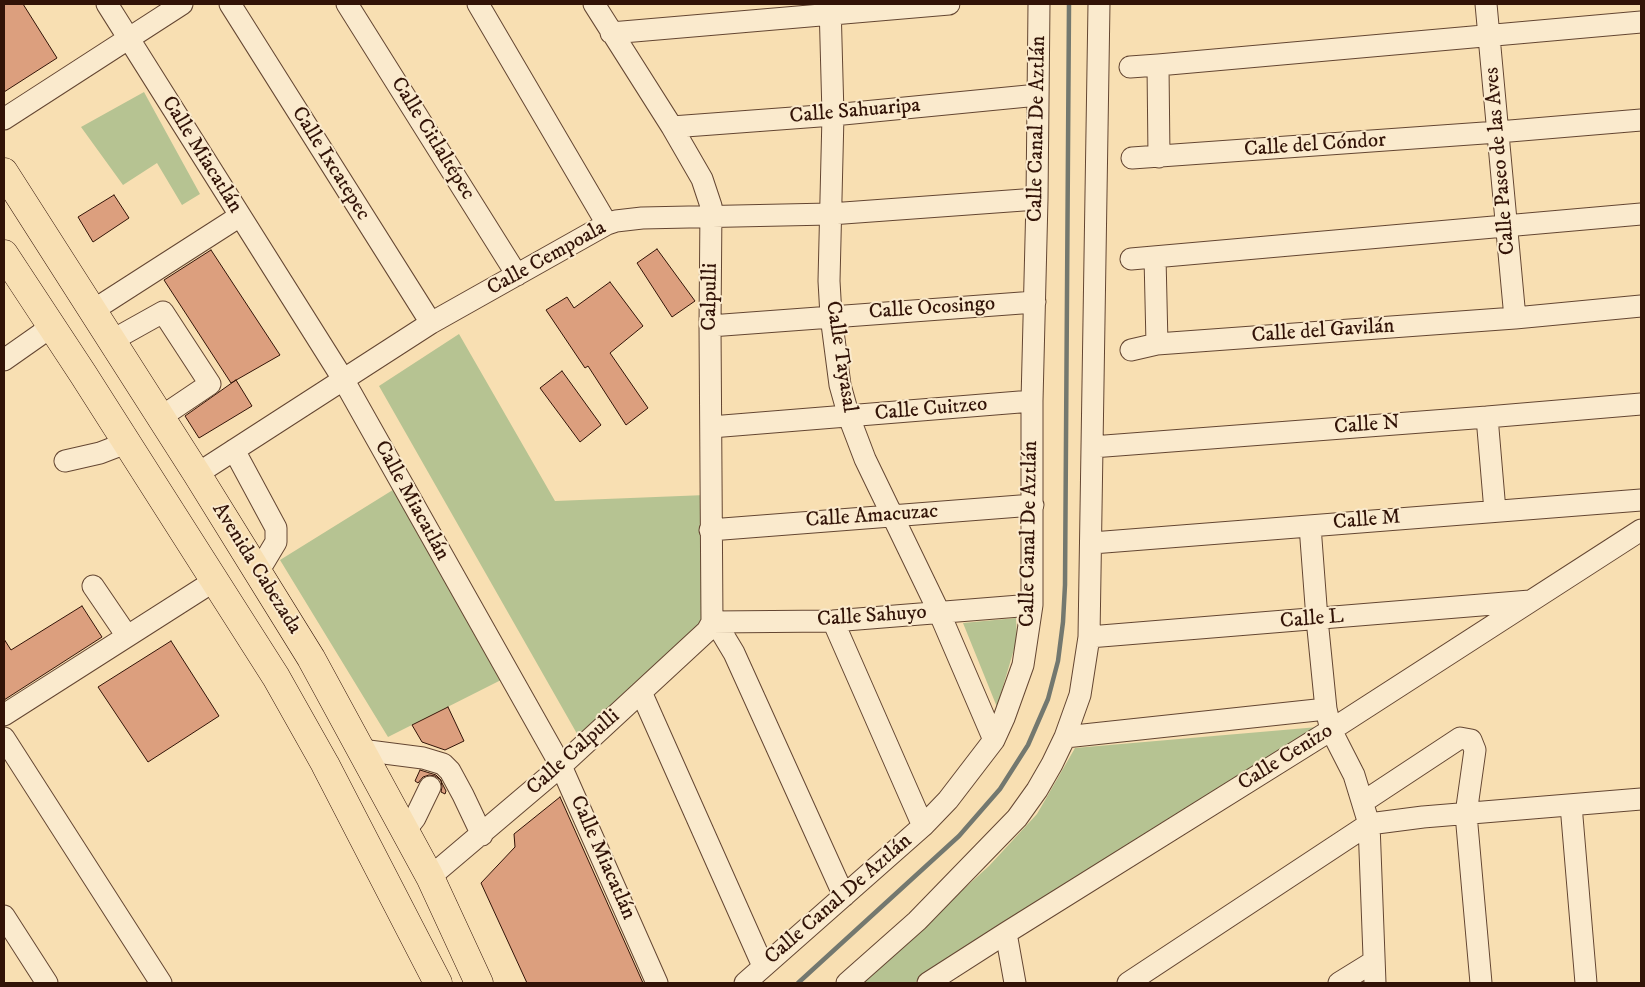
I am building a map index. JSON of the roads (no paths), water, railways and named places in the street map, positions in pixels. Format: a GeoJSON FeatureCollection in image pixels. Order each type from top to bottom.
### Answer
{"type":"FeatureCollection","features":[{"type":"Feature","properties":{"kind":"main road","name":"Avenida Cabezada"},"geometry":{"type":"LineString","coordinates":[[4,172],[161,417],[311,658],[430,878],[479,983]]}},
{"type":"Feature","properties":{"kind":"main road","name":"Avenida Cabezada"},"geometry":{"type":"LineString","coordinates":[[4,254],[276,676],[329,773],[438,983]]}},
{"type":"Feature","properties":{"kind":"street","name":"Calle Miacatlán"},"geometry":{"type":"LineString","coordinates":[[107,4],[343,379],[560,766],[657,983]]}},
{"type":"Feature","properties":{"kind":"street"},"geometry":{"type":"LineString","coordinates":[[4,119],[182,4]]}},
{"type":"Feature","properties":{"kind":"street","name":"Calle Ixcatepec"},"geometry":{"type":"LineString","coordinates":[[230,4],[431,323]]}},
{"type":"Feature","properties":{"kind":"street","name":"Calle Citlaltépec"},"geometry":{"type":"LineString","coordinates":[[347,4],[517,274]]}},
{"type":"Feature","properties":{"kind":"street"},"geometry":{"type":"LineString","coordinates":[[478,4],[607,224]]}},
{"type":"Feature","properties":{"kind":"street","name":"Calpulli"},"geometry":{"type":"LineString","coordinates":[[594,4],[672,127],[706,187],[711,206],[710,530],[712,622]]}},
{"type":"Feature","properties":{"kind":"street"},"geometry":{"type":"LineString","coordinates":[[611,32],[830,9],[949,4]]}},
{"type":"Feature","properties":{"kind":"street","name":"Calle Canal De Aztlán"},"geometry":{"type":"LineString","coordinates":[[745,983],[923,826],[958,788],[994,740],[1023,665],[1032,605],[1032,401],[1039,4]]}},
{"type":"Feature","properties":{"kind":"street"},"geometry":{"type":"LineString","coordinates":[[848,983],[917,922],[1017,818],[1037,790],[1065,737],[1080,695],[1090,637],[1099,4]]}},
{"type":"Feature","properties":{"kind":"street","name":"Calle Paseo de las Aves"},"geometry":{"type":"LineString","coordinates":[[1486,4],[1515,318]]}},
{"type":"Feature","properties":{"kind":"street","name":"Calle Tayasal"},"geometry":{"type":"LineString","coordinates":[[830,9],[833,115],[829,281],[831,316],[840,385],[849,417],[865,459],[939,612],[994,740]]}},
{"type":"Feature","properties":{"kind":"street"},"geometry":{"type":"LineString","coordinates":[[1130,66],[1641,22]]}},
{"type":"Feature","properties":{"kind":"street"},"geometry":{"type":"LineString","coordinates":[[1158,65],[1159,157]]}},
{"type":"Feature","properties":{"kind":"street","name":"Calle Sahuaripa"},"geometry":{"type":"LineString","coordinates":[[672,127],[833,115],[1038,95]]}},
{"type":"Feature","properties":{"kind":"street","name":"Calle del Cóndor"},"geometry":{"type":"LineString","coordinates":[[1132,158],[1641,120]]}},
{"type":"Feature","properties":{"kind":"street","name":"Calle Cempoala"},"geometry":{"type":"LineString","coordinates":[[197,474],[431,323],[607,224],[628,219],[830,214],[1037,199]]}},
{"type":"Feature","properties":{"kind":"street"},"geometry":{"type":"LineString","coordinates":[[1131,259],[1641,214]]}},
{"type":"Feature","properties":{"kind":"street"},"geometry":{"type":"LineString","coordinates":[[92,311],[240,216]]}},
{"type":"Feature","properties":{"kind":"street"},"geometry":{"type":"LineString","coordinates":[[1155,257],[1157,344]]}},
{"type":"Feature","properties":{"kind":"street","name":"Calle Ocosingo"},"geometry":{"type":"LineString","coordinates":[[710,326],[1035,302]]}},
{"type":"Feature","properties":{"kind":"street","name":"Calle del Gavilán"},"geometry":{"type":"LineString","coordinates":[[1131,350],[1157,344],[1515,318],[1641,306]]}},
{"type":"Feature","properties":{"kind":"street"},"geometry":{"type":"LineString","coordinates":[[111,341],[163,312],[210,384],[161,417]]}},
{"type":"Feature","properties":{"kind":"street"},"geometry":{"type":"LineString","coordinates":[[4,360],[51,327]]}},
{"type":"Feature","properties":{"kind":"street","name":"Calle Cuitzeo"},"geometry":{"type":"LineString","coordinates":[[711,427],[1032,401]]}},
{"type":"Feature","properties":{"kind":"street","name":"Calle N"},"geometry":{"type":"LineString","coordinates":[[1092,447],[1641,404]]}},
{"type":"Feature","properties":{"kind":"street"},"geometry":{"type":"LineString","coordinates":[[1487,417],[1494,511]]}},
{"type":"Feature","properties":{"kind":"street"},"geometry":{"type":"LineString","coordinates":[[65,461],[100,454],[126,443]]}},
{"type":"Feature","properties":{"kind":"street"},"geometry":{"type":"LineString","coordinates":[[234,450],[276,528],[276,542],[258,572]]}},
{"type":"Feature","properties":{"kind":"street","name":"Calle M"},"geometry":{"type":"LineString","coordinates":[[1092,543],[1641,500]]}},
{"type":"Feature","properties":{"kind":"street","name":"Calle Amacuzac"},"geometry":{"type":"LineString","coordinates":[[710,530],[1033,505]]}},
{"type":"Feature","properties":{"kind":"street"},"geometry":{"type":"LineString","coordinates":[[1310,526],[1317,619],[1326,709],[1330,730],[1354,775],[1369,824],[1375,983]]}},
{"type":"Feature","properties":{"kind":"street","name":"Calle Cenizo"},"geometry":{"type":"LineString","coordinates":[[928,983],[1534,601],[1641,530]]}},
{"type":"Feature","properties":{"kind":"street"},"geometry":{"type":"LineString","coordinates":[[4,715],[214,581]]}},
{"type":"Feature","properties":{"kind":"street"},"geometry":{"type":"LineString","coordinates":[[94,586],[126,636]]}},
{"type":"Feature","properties":{"kind":"street","name":"Calle L"},"geometry":{"type":"LineString","coordinates":[[1090,637],[1534,601]]}},
{"type":"Feature","properties":{"kind":"street","name":"Calle Sahuyo"},"geometry":{"type":"LineString","coordinates":[[712,622],[833,622],[1032,605]]}},
{"type":"Feature","properties":{"kind":"street"},"geometry":{"type":"LineString","coordinates":[[712,622],[734,653],[844,896]]}},
{"type":"Feature","properties":{"kind":"street","name":"Calle Calpulli"},"geometry":{"type":"LineString","coordinates":[[430,878],[560,766],[707,631],[712,622]]}},
{"type":"Feature","properties":{"kind":"street"},"geometry":{"type":"LineString","coordinates":[[833,622],[923,826]]}},
{"type":"Feature","properties":{"kind":"street"},"geometry":{"type":"LineString","coordinates":[[641,692],[763,966]]}},
{"type":"Feature","properties":{"kind":"street"},"geometry":{"type":"LineString","coordinates":[[1065,737],[1326,709]]}},
{"type":"Feature","properties":{"kind":"street"},"geometry":{"type":"LineString","coordinates":[[4,738],[161,983]]}},
{"type":"Feature","properties":{"kind":"street"},"geometry":{"type":"LineString","coordinates":[[1363,802],[1460,738],[1471,740],[1475,750],[1466,814],[1481,983]]}},
{"type":"Feature","properties":{"kind":"street"},"geometry":{"type":"LineString","coordinates":[[361,750],[435,773],[450,771],[482,835]]}},
{"type":"Feature","properties":{"kind":"street"},"geometry":{"type":"LineString","coordinates":[[405,831],[419,811],[435,773]]}},
{"type":"Feature","properties":{"kind":"street"},"geometry":{"type":"LineString","coordinates":[[1128,983],[1369,824],[1641,799]]}},
{"type":"Feature","properties":{"kind":"street"},"geometry":{"type":"LineString","coordinates":[[1571,805],[1586,983]]}},
{"type":"Feature","properties":{"kind":"street"},"geometry":{"type":"LineString","coordinates":[[4,916],[46,983]]}},
{"type":"Feature","properties":{"kind":"street"},"geometry":{"type":"LineString","coordinates":[[1006,933],[1015,983]]}},
{"type":"Feature","properties":{"kind":"street"},"geometry":{"type":"LineString","coordinates":[[1339,983],[1374,962]]}},
{"type":"Feature","properties":{"kind":"waterway"},"geometry":{"type":"LineString","coordinates":[[798,983],[959,836],[1000,789],[1028,745],[1048,699],[1058,661],[1065,585],[1069,4]]}}]}
